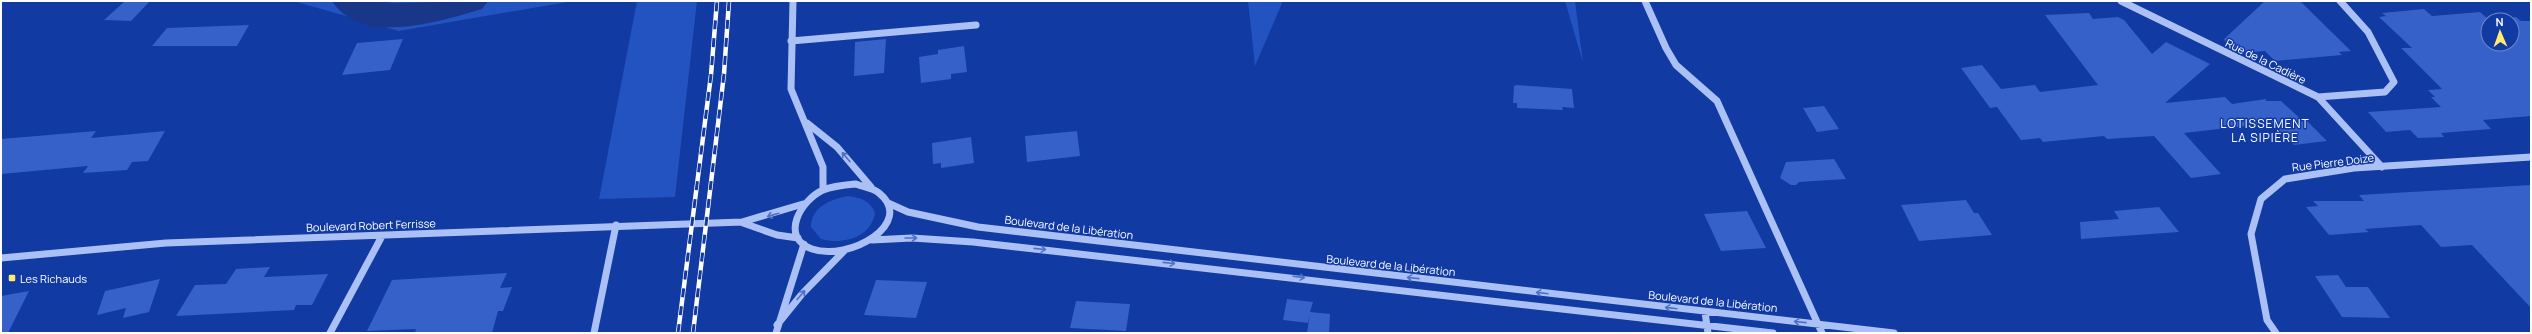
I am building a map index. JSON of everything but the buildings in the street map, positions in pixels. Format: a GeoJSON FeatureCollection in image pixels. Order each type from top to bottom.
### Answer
{"type":"FeatureCollection","features":[{"type":"Feature","properties":{"kind":"street"},"geometry":{"type":"LineString","coordinates":[[793,1],[791,89],[798,110],[806,123],[822,167],[823,190]]}},
{"type":"Feature","properties":{"kind":"street"},"geometry":{"type":"LineString","coordinates":[[1645,1],[1674,61],[1682,72],[1709,90],[1717,101],[1822,333]]}},
{"type":"Feature","properties":{"kind":"street","name":"Rue de la Cadière"},"geometry":{"type":"LineString","coordinates":[[2121,1],[2318,97],[2335,113],[2382,167]]}},
{"type":"Feature","properties":{"kind":"street"},"geometry":{"type":"LineString","coordinates":[[2318,97],[2385,92],[2394,82],[2368,32],[2340,1]]}},
{"type":"Feature","properties":{"kind":"street"},"geometry":{"type":"LineString","coordinates":[[791,41],[976,25]]}},
{"type":"Feature","properties":{"kind":"street"},"geometry":{"type":"LineString","coordinates":[[806,123],[837,147],[871,187]]}},
{"type":"Feature","properties":{"kind":"street","name":"Rue Pierre Doize"},"geometry":{"type":"LineString","coordinates":[[2276,333],[2267,320],[2251,234],[2261,199],[2284,179],[2382,167],[2531,157]]}},
{"type":"Feature","properties":{"kind":"street"},"geometry":{"type":"LineString","coordinates":[[856,184],[871,187],[882,193],[888,203],[890,212],[888,222],[872,240],[844,251],[822,252],[804,244],[798,238],[794,230],[794,221],[803,204],[823,190],[839,185],[856,184]]}},
{"type":"Feature","properties":{"kind":"street","name":"Boulevard de la Libération"},"geometry":{"type":"LineString","coordinates":[[888,203],[908,212],[978,227],[1894,333]]}},
{"type":"Feature","properties":{"kind":"street","name":"Boulevard Robert Ferrisse"},"geometry":{"type":"LineString","coordinates":[[1,258],[166,243],[382,236],[616,225],[742,222],[803,204]]}},
{"type":"Feature","properties":{"kind":"street","name":"Boulevard Robert Ferrisse"},"geometry":{"type":"LineString","coordinates":[[742,222],[777,235],[798,238]]}},
{"type":"Feature","properties":{"kind":"street"},"geometry":{"type":"LineString","coordinates":[[594,333],[616,225]]}},
{"type":"Feature","properties":{"kind":"street"},"geometry":{"type":"LineString","coordinates":[[330,333],[382,236]]}},
{"type":"Feature","properties":{"kind":"street","name":"Boulevard de la Libération"},"geometry":{"type":"LineString","coordinates":[[872,240],[912,238],[973,242],[1287,276],[1708,330],[1773,333]]}},
{"type":"Feature","properties":{"kind":"street"},"geometry":{"type":"LineString","coordinates":[[776,329],[804,244]]}},
{"type":"Feature","properties":{"kind":"street"},"geometry":{"type":"LineString","coordinates":[[776,329],[802,294],[844,251]]}},
{"type":"Feature","properties":{"kind":"street"},"geometry":{"type":"LineString","coordinates":[[1705,312],[1708,330]]}},
{"type":"Feature","properties":{"kind":"shaded area"},"geometry":{"type":"Polygon","coordinates":[[[293,1],[573,1],[399,31],[293,1]]]}},
{"type":"Feature","properties":{"kind":"shaded area"},"geometry":{"type":"Polygon","coordinates":[[[637,1],[697,1],[675,197],[599,199],[637,1]]]}},
{"type":"Feature","properties":{"kind":"shaded area"},"geometry":{"type":"Polygon","coordinates":[[[1248,1],[1283,1],[1255,66],[1248,1]]]}},
{"type":"Feature","properties":{"kind":"shaded area"},"geometry":{"type":"Polygon","coordinates":[[[1565,1],[1575,1],[1583,63],[1565,1]]]}},
{"type":"Feature","properties":{"kind":"shaded area"},"geometry":{"type":"Polygon","coordinates":[[[848,196],[868,202],[875,213],[872,222],[862,234],[854,238],[838,241],[821,239],[811,227],[814,214],[823,205],[835,199],[848,196]]]}},
{"type":"Feature","properties":{"kind":"waterway"},"geometry":{"type":"LineString","coordinates":[[351,1],[364,9],[378,14],[393,16],[425,13],[469,1]]}},
{"type":"Feature","properties":{"kind":"railway"},"geometry":{"type":"LineString","coordinates":[[678,333],[711,75],[717,1]]}},
{"type":"Feature","properties":{"kind":"railway"},"geometry":{"type":"LineString","coordinates":[[693,333],[724,74],[729,1]]}},
{"type":"Feature","properties":{"kind":"place","name":"Les Richauds"},"geometry":{"type":"Point","coordinates":[12,278]}},
{"type":"Feature","properties":{"kind":"district","name":"LOTISSEMENT LA SIPIÈRE"},"geometry":{"type":"Point","coordinates":[2265,130]}}]}
